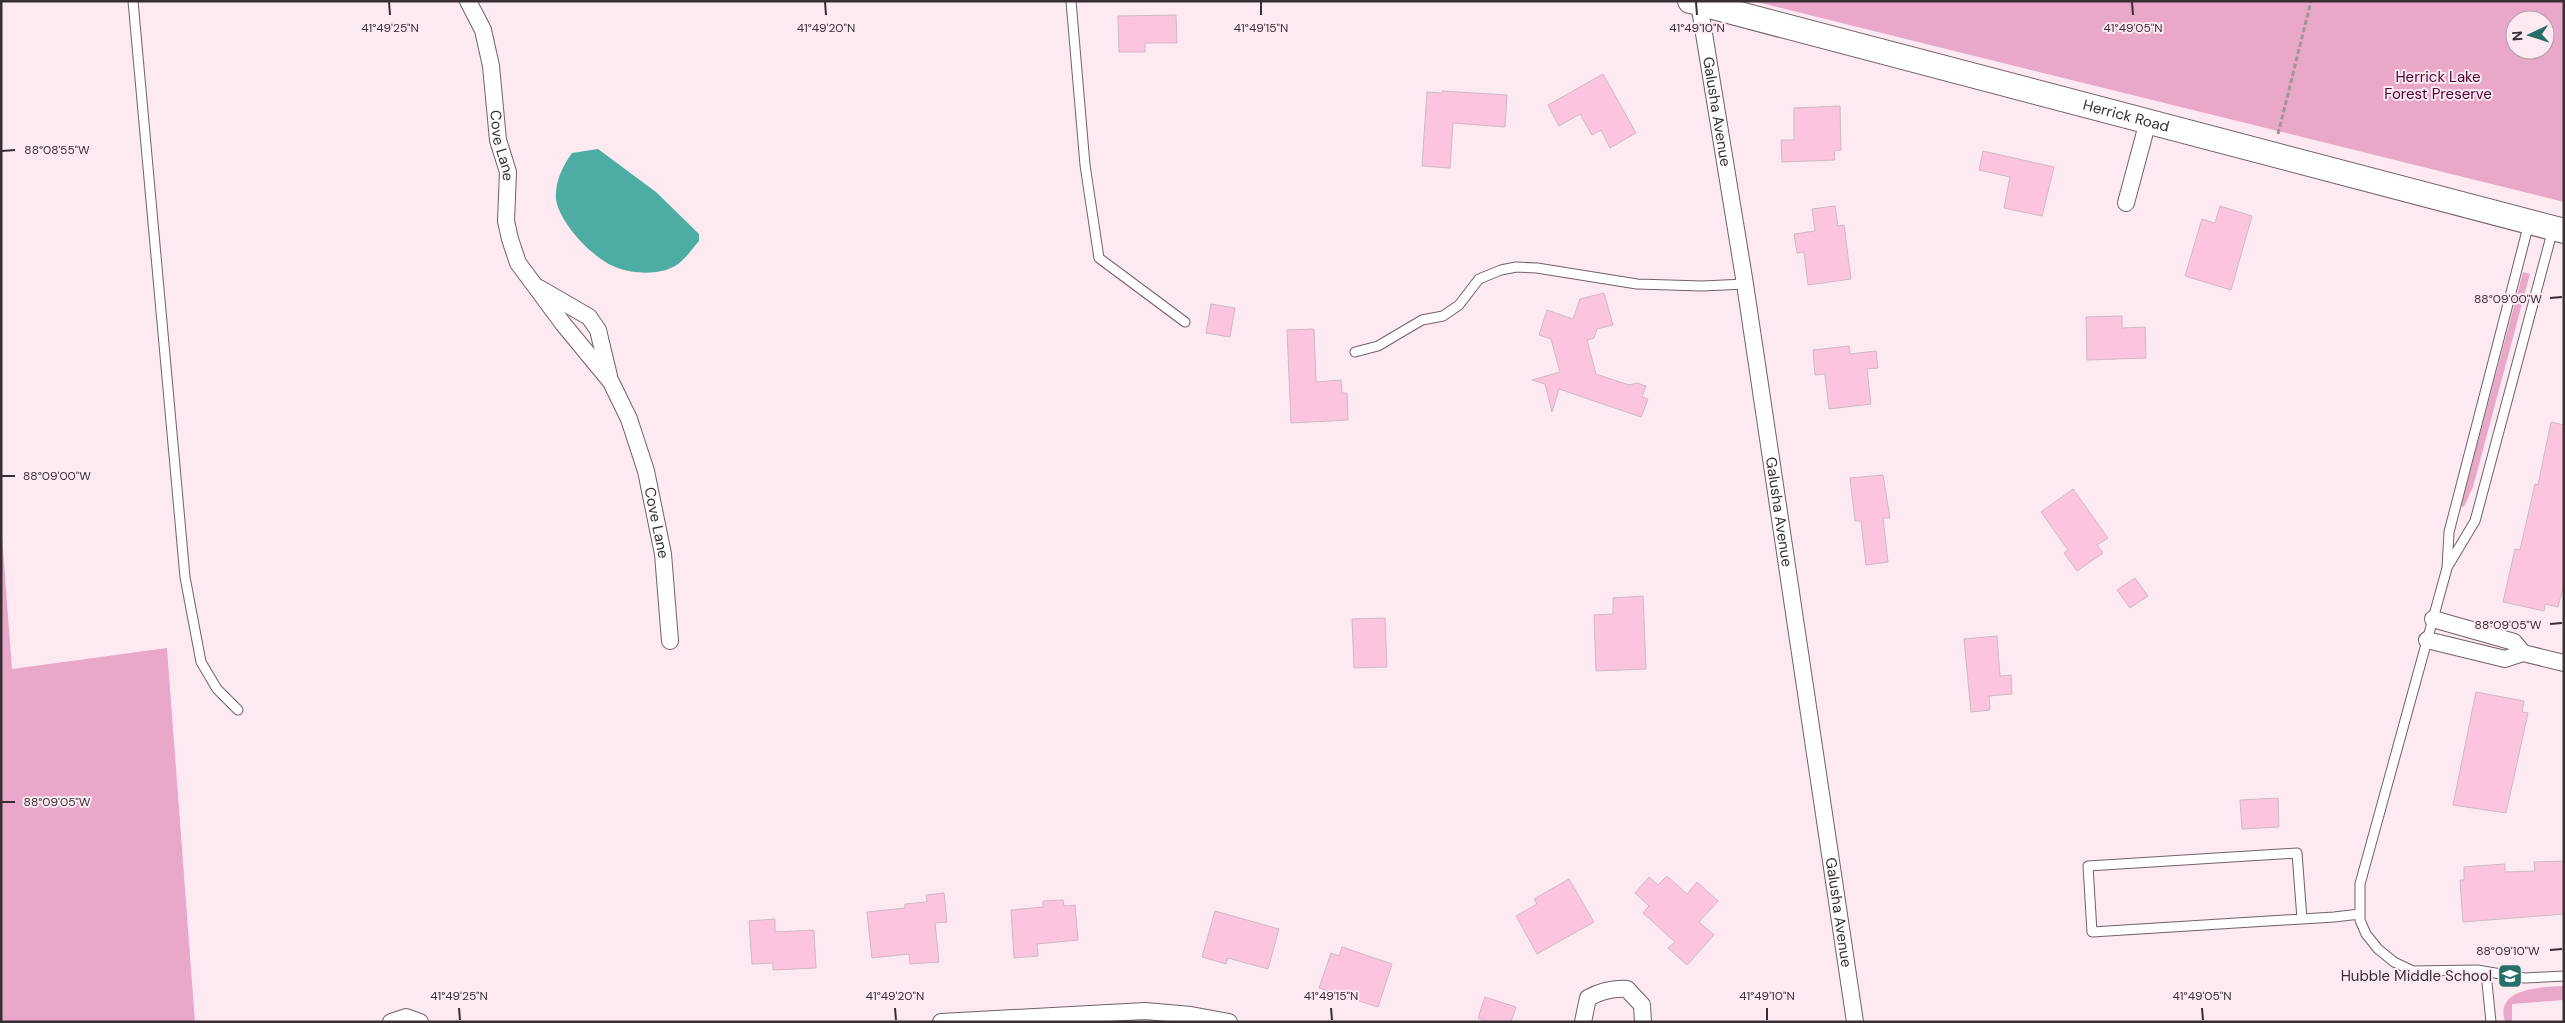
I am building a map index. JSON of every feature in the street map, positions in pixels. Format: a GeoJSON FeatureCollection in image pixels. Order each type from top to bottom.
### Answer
{"type":"FeatureCollection","features":[{"type":"Feature","properties":{"kind":"street","name":"Cove Lane"},"geometry":{"type":"LineString","coordinates":[[468,1],[483,30],[491,66],[498,140],[508,172],[506,221],[518,263],[611,382]]}},
{"type":"Feature","properties":{"kind":"street","name":"Herrick Road"},"geometry":{"type":"LineString","coordinates":[[1695,2],[2558,230]]}},
{"type":"Feature","properties":{"kind":"street","name":"Galusha Avenue"},"geometry":{"type":"LineString","coordinates":[[1695,2],[1745,284],[1855,1022]]}},
{"type":"Feature","properties":{"kind":"street"},"geometry":{"type":"LineString","coordinates":[[2126,203],[2148,121]]}},
{"type":"Feature","properties":{"kind":"street","name":"Cove Lane"},"geometry":{"type":"LineString","coordinates":[[535,286],[589,317],[598,330],[611,382],[629,419],[646,471],[663,554],[670,642]]}},
{"type":"Feature","properties":{"kind":"street"},"geometry":{"type":"LineString","coordinates":[[2433,619],[2514,642],[2523,653]]}},
{"type":"Feature","properties":{"kind":"street"},"geometry":{"type":"LineString","coordinates":[[2427,640],[2505,659],[2523,653],[2564,663]]}},
{"type":"Feature","properties":{"kind":"street"},"geometry":{"type":"LineString","coordinates":[[1583,1022],[1588,998],[1600,991],[1619,989],[1627,990],[1642,1005],[1643,1022]]}},
{"type":"Feature","properties":{"kind":"street"},"geometry":{"type":"LineString","coordinates":[[941,1022],[1145,1011],[1191,1015],[1229,1022]]}},
{"type":"Feature","properties":{"kind":"street"},"geometry":{"type":"LineString","coordinates":[[391,1022],[406,1017],[420,1022]]}},
{"type":"Feature","properties":{"kind":"lane"},"geometry":{"type":"LineString","coordinates":[[133,1],[185,577],[201,662],[217,689],[238,710]]}},
{"type":"Feature","properties":{"kind":"lane"},"geometry":{"type":"LineString","coordinates":[[1071,1],[1085,165],[1099,258],[1185,322]]}},
{"type":"Feature","properties":{"kind":"lane"},"geometry":{"type":"LineString","coordinates":[[2529,222],[2449,532],[2447,568],[2360,884],[2360,914],[2366,934],[2378,949],[2394,962],[2413,971],[2477,970],[2525,978],[2564,976]]}},
{"type":"Feature","properties":{"kind":"lane"},"geometry":{"type":"LineString","coordinates":[[2447,568],[2475,521],[2558,230]]}},
{"type":"Feature","properties":{"kind":"lane"},"geometry":{"type":"LineString","coordinates":[[1355,352],[1378,346],[1422,320],[1443,316],[1459,305],[1479,279],[1500,270],[1516,267],[1537,268],[1637,284],[1702,286],[1745,284]]}},
{"type":"Feature","properties":{"kind":"lane"},"geometry":{"type":"LineString","coordinates":[[2302,919],[2297,853],[2088,866],[2092,932],[2302,919],[2360,914]]}},
{"type":"Feature","properties":{"kind":"lane"},"geometry":{"type":"LineString","coordinates":[[2486,973],[2491,1022]]}},
{"type":"Feature","properties":{"kind":"path"},"geometry":{"type":"LineString","coordinates":[[2278,134],[2311,1]]}},
{"type":"Feature","properties":{"kind":"green space","name":"Herrick Lake Forest Preserve"},"geometry":{"type":"Polygon","coordinates":[[[1753,1],[2564,1],[2564,202],[1753,1]]]}},
{"type":"Feature","properties":{"kind":"green space"},"geometry":{"type":"Polygon","coordinates":[[[2523,272],[2530,274],[2473,487],[2464,507],[2461,506],[2523,272]]]}},
{"type":"Feature","properties":{"kind":"green space"},"geometry":{"type":"Polygon","coordinates":[[[1,523],[12,669],[167,648],[195,1022],[1,1022],[1,523]]]}},
{"type":"Feature","properties":{"kind":"green space"},"geometry":{"type":"Polygon","coordinates":[[[2564,986],[2564,1000],[2512,1004],[2512,1021],[2505,1021],[2504,1010],[2507,1001],[2514,995],[2523,991],[2545,987],[2564,986]]]}},
{"type":"Feature","properties":{"kind":"shaded area"},"geometry":{"type":"Polygon","coordinates":[[[598,149],[656,192],[699,234],[699,241],[678,264],[669,269],[655,272],[639,272],[618,268],[599,258],[571,230],[559,209],[556,199],[560,175],[572,153],[598,149]]]}},
{"type":"Feature","properties":{"kind":"building"},"geometry":{"type":"Polygon","coordinates":[[[1176,15],[1177,43],[1145,43],[1145,52],[1119,52],[1118,16],[1176,15]]]}},
{"type":"Feature","properties":{"kind":"building"},"geometry":{"type":"Polygon","coordinates":[[[1603,74],[1636,133],[1610,148],[1601,130],[1592,135],[1580,114],[1559,126],[1548,105],[1603,74]]]}},
{"type":"Feature","properties":{"kind":"building"},"geometry":{"type":"Polygon","coordinates":[[[1442,91],[1507,95],[1505,127],[1453,123],[1450,168],[1422,166],[1427,92],[1442,93],[1442,91]]]}},
{"type":"Feature","properties":{"kind":"building"},"geometry":{"type":"Polygon","coordinates":[[[1840,106],[1841,150],[1834,151],[1835,160],[1782,162],[1781,140],[1794,140],[1794,108],[1840,106]]]}},
{"type":"Feature","properties":{"kind":"building"},"geometry":{"type":"Polygon","coordinates":[[[1983,151],[2054,167],[2042,216],[2004,208],[2010,177],[1979,170],[1983,151]]]}},
{"type":"Feature","properties":{"kind":"building"},"geometry":{"type":"Polygon","coordinates":[[[1835,206],[1838,226],[1844,225],[1851,279],[1808,285],[1804,252],[1797,253],[1794,234],[1815,231],[1812,209],[1835,206]]]}},
{"type":"Feature","properties":{"kind":"building"},"geometry":{"type":"Polygon","coordinates":[[[2220,206],[2252,216],[2231,290],[2185,276],[2202,219],[2215,223],[2220,206]]]}},
{"type":"Feature","properties":{"kind":"building"},"geometry":{"type":"Polygon","coordinates":[[[1604,293],[1613,325],[1597,329],[1594,338],[1587,340],[1596,374],[1629,385],[1637,383],[1646,386],[1642,397],[1648,399],[1641,417],[1559,389],[1552,412],[1545,384],[1532,380],[1560,372],[1551,339],[1539,335],[1547,310],[1573,319],[1580,299],[1604,293]]]}},
{"type":"Feature","properties":{"kind":"building"},"geometry":{"type":"Polygon","coordinates":[[[1211,304],[1235,308],[1230,337],[1206,333],[1211,304]]]}},
{"type":"Feature","properties":{"kind":"building"},"geometry":{"type":"Polygon","coordinates":[[[2122,316],[2122,328],[2145,327],[2146,358],[2087,360],[2086,317],[2122,316]]]}},
{"type":"Feature","properties":{"kind":"building"},"geometry":{"type":"Polygon","coordinates":[[[1314,329],[1316,382],[1341,380],[1342,393],[1347,393],[1348,420],[1291,423],[1287,330],[1314,329]]]}},
{"type":"Feature","properties":{"kind":"building"},"geometry":{"type":"Polygon","coordinates":[[[1849,346],[1850,354],[1876,351],[1878,368],[1867,369],[1871,404],[1829,409],[1825,374],[1815,375],[1813,350],[1849,346]]]}},
{"type":"Feature","properties":{"kind":"building"},"geometry":{"type":"Polygon","coordinates":[[[2551,422],[2564,425],[2564,584],[2558,607],[2545,604],[2544,611],[2503,602],[2515,549],[2520,550],[2535,484],[2538,485],[2551,422]]]}},
{"type":"Feature","properties":{"kind":"building"},"geometry":{"type":"Polygon","coordinates":[[[1883,475],[1890,518],[1883,518],[1888,562],[1866,565],[1861,521],[1855,521],[1850,478],[1883,475]]]}},
{"type":"Feature","properties":{"kind":"building"},"geometry":{"type":"Polygon","coordinates":[[[2073,489],[2108,538],[2097,545],[2103,553],[2077,571],[2064,553],[2068,550],[2041,512],[2073,489]]]}},
{"type":"Feature","properties":{"kind":"building"},"geometry":{"type":"Polygon","coordinates":[[[2135,578],[2148,596],[2130,608],[2117,590],[2135,578]]]}},
{"type":"Feature","properties":{"kind":"building"},"geometry":{"type":"Polygon","coordinates":[[[1643,596],[1646,669],[1596,671],[1594,615],[1613,614],[1613,598],[1643,596]]]}},
{"type":"Feature","properties":{"kind":"building"},"geometry":{"type":"Polygon","coordinates":[[[1385,618],[1387,667],[1354,668],[1352,619],[1385,618]]]}},
{"type":"Feature","properties":{"kind":"building"},"geometry":{"type":"Polygon","coordinates":[[[1997,636],[2000,676],[2011,675],[2012,694],[1989,696],[1990,710],[1971,712],[1964,639],[1997,636]]]}},
{"type":"Feature","properties":{"kind":"building"},"geometry":{"type":"Polygon","coordinates":[[[2476,692],[2524,701],[2522,712],[2528,713],[2506,813],[2453,805],[2476,692]]]}},
{"type":"Feature","properties":{"kind":"building"},"geometry":{"type":"Polygon","coordinates":[[[2278,798],[2279,827],[2242,829],[2240,800],[2278,798]]]}},
{"type":"Feature","properties":{"kind":"building"},"geometry":{"type":"Polygon","coordinates":[[[2564,861],[2564,914],[2463,922],[2460,880],[2464,880],[2464,867],[2505,864],[2505,872],[2535,871],[2534,862],[2564,861]]]}},
{"type":"Feature","properties":{"kind":"building"},"geometry":{"type":"Polygon","coordinates":[[[1667,876],[1687,894],[1697,882],[1718,901],[1699,922],[1714,935],[1687,965],[1668,948],[1675,942],[1643,913],[1649,906],[1635,893],[1649,877],[1658,885],[1667,876]]]}},
{"type":"Feature","properties":{"kind":"building"},"geometry":{"type":"Polygon","coordinates":[[[1569,879],[1594,922],[1537,954],[1516,916],[1537,904],[1534,899],[1569,879]]]}},
{"type":"Feature","properties":{"kind":"building"},"geometry":{"type":"Polygon","coordinates":[[[944,893],[947,922],[935,923],[939,962],[910,964],[909,954],[872,958],[867,912],[905,908],[905,904],[927,902],[926,895],[944,893]]]}},
{"type":"Feature","properties":{"kind":"building"},"geometry":{"type":"Polygon","coordinates":[[[1063,900],[1064,906],[1075,905],[1078,940],[1037,944],[1038,956],[1014,958],[1011,910],[1043,907],[1043,901],[1063,900]]]}},
{"type":"Feature","properties":{"kind":"building"},"geometry":{"type":"Polygon","coordinates":[[[1215,911],[1279,929],[1268,969],[1228,958],[1226,964],[1202,957],[1215,911]]]}},
{"type":"Feature","properties":{"kind":"building"},"geometry":{"type":"Polygon","coordinates":[[[775,919],[775,932],[814,930],[816,968],[773,970],[773,963],[752,964],[749,921],[775,919]]]}},
{"type":"Feature","properties":{"kind":"building"},"geometry":{"type":"Polygon","coordinates":[[[1342,947],[1392,964],[1378,1007],[1319,988],[1331,953],[1339,956],[1342,947]]]}},
{"type":"Feature","properties":{"kind":"building"},"geometry":{"type":"Polygon","coordinates":[[[1485,997],[1516,1007],[1511,1022],[1489,1022],[1478,1018],[1485,997]]]}},
{"type":"Feature","properties":{"kind":"place","name":"Hubble Middle School"},"geometry":{"type":"Point","coordinates":[2510,976]}}]}
